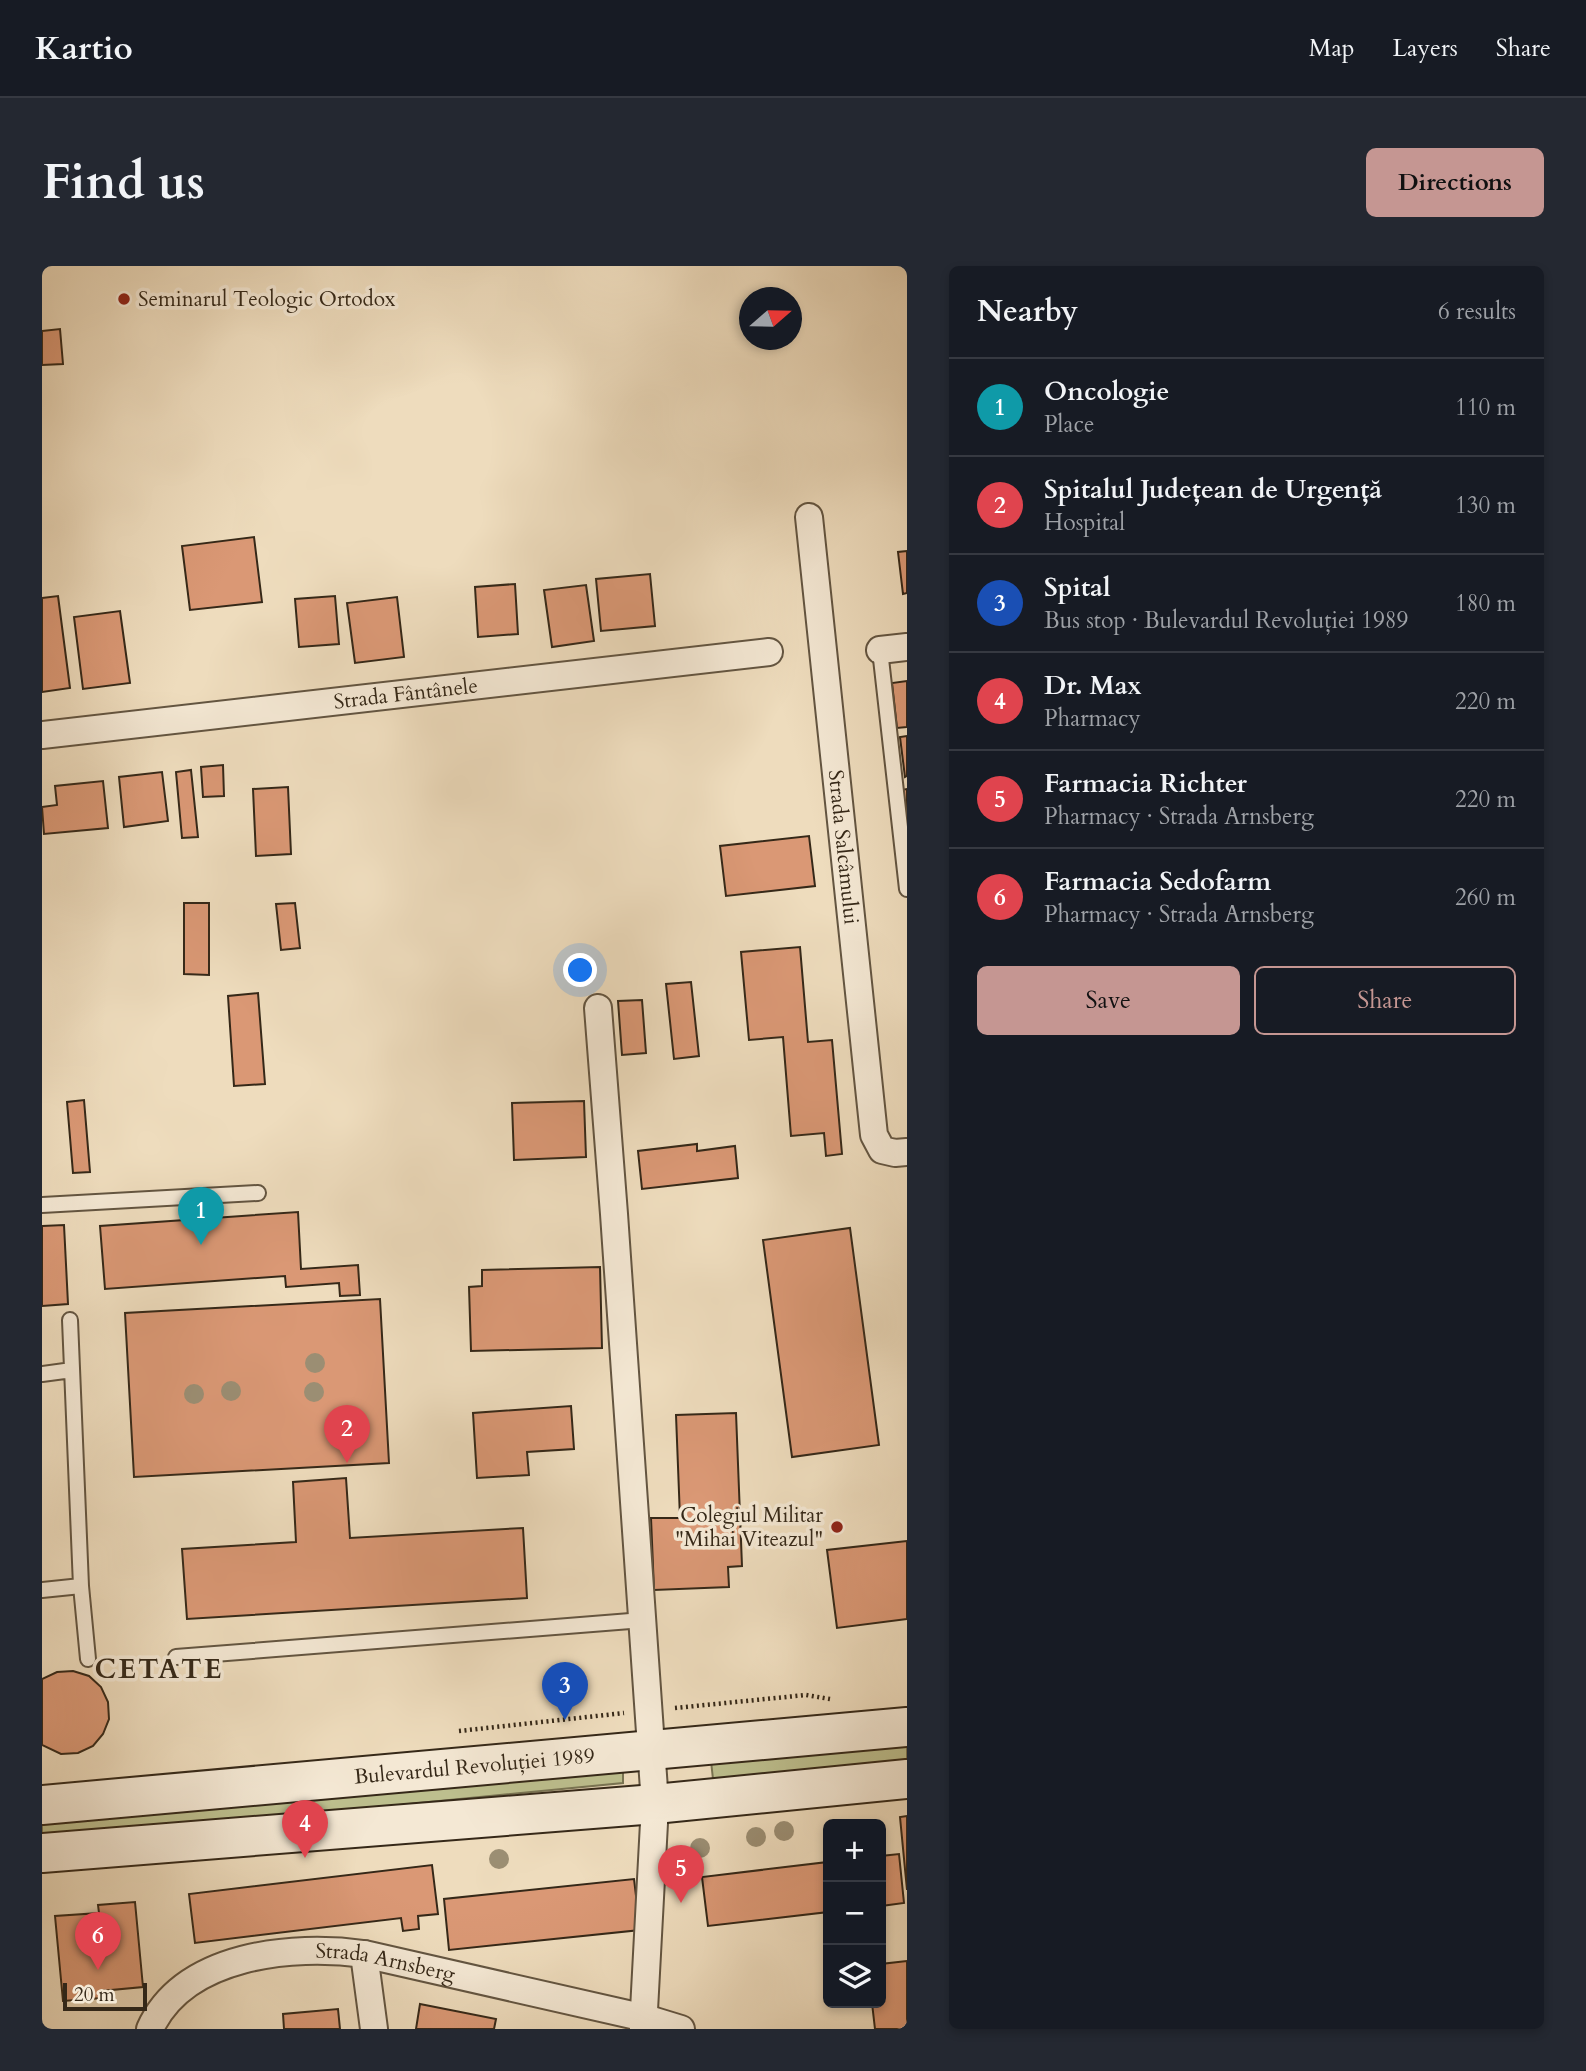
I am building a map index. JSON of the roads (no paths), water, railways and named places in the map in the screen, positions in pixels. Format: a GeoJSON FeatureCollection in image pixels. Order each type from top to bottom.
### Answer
{"type":"FeatureCollection","features":[{"type":"Feature","properties":{"kind":"main road","name":"Bulevardul Revoluției 1989"},"geometry":{"type":"LineString","coordinates":[[42,1805],[907,1727]]}},
{"type":"Feature","properties":{"kind":"main road"},"geometry":{"type":"LineString","coordinates":[[42,1853],[655,1804],[907,1779]]}},
{"type":"Feature","properties":{"kind":"street","name":"Strada Salcâmului"},"geometry":{"type":"LineString","coordinates":[[809,517],[874,1135],[881,1150],[907,1152]]}},
{"type":"Feature","properties":{"kind":"street"},"geometry":{"type":"LineString","coordinates":[[880,650],[907,647]]}},
{"type":"Feature","properties":{"kind":"street","name":"Strada Fântânele"},"geometry":{"type":"LineString","coordinates":[[42,735],[769,652]]}},
{"type":"Feature","properties":{"kind":"street"},"geometry":{"type":"LineString","coordinates":[[598,1008],[655,1804],[644,2023]]}},
{"type":"Feature","properties":{"kind":"street","name":"Strada Arnsberg"},"geometry":{"type":"LineString","coordinates":[[150,2029],[157,2014],[179,1991],[205,1974],[228,1964],[267,1955],[338,1951],[364,1954],[644,2023],[681,2029]]}},
{"type":"Feature","properties":{"kind":"street"},"geometry":{"type":"LineString","coordinates":[[364,1954],[374,2029]]}},
{"type":"Feature","properties":{"kind":"lane"},"geometry":{"type":"LineString","coordinates":[[880,650],[907,889]]}},
{"type":"Feature","properties":{"kind":"lane"},"geometry":{"type":"LineString","coordinates":[[42,1205],[258,1193]]}},
{"type":"Feature","properties":{"kind":"lane"},"geometry":{"type":"LineString","coordinates":[[70,1320],[81,1586],[88,1659]]}},
{"type":"Feature","properties":{"kind":"lane"},"geometry":{"type":"LineString","coordinates":[[42,1374],[72,1370]]}},
{"type":"Feature","properties":{"kind":"lane"},"geometry":{"type":"LineString","coordinates":[[42,1590],[81,1586]]}},
{"type":"Feature","properties":{"kind":"lane"},"geometry":{"type":"LineString","coordinates":[[176,1657],[643,1620]]}},
{"type":"Feature","properties":{"kind":"place","name":"Seminarul Teologic Ortodox"},"geometry":{"type":"Point","coordinates":[124,299]}},
{"type":"Feature","properties":{"kind":"place","name":"Oncologie"},"geometry":{"type":"Point","coordinates":[201,1245]}},
{"type":"Feature","properties":{"kind":"place","name":"Spitalul Județean de Urgență"},"geometry":{"type":"Point","coordinates":[347,1463]}},
{"type":"Feature","properties":{"kind":"place","name":"Colegiul Militar \"Mihai Viteazul\""},"geometry":{"type":"Point","coordinates":[837,1527]}},
{"type":"Feature","properties":{"kind":"place","name":"Spital"},"geometry":{"type":"Point","coordinates":[565,1720]}},
{"type":"Feature","properties":{"kind":"place","name":"Dr. Max"},"geometry":{"type":"Point","coordinates":[305,1858]}},
{"type":"Feature","properties":{"kind":"place","name":"Farmacia Richter"},"geometry":{"type":"Point","coordinates":[681,1903]}},
{"type":"Feature","properties":{"kind":"place","name":"Farmacia Sedofarm"},"geometry":{"type":"Point","coordinates":[98,1970]}},
{"type":"Feature","properties":{"kind":"district","name":"CETATE"},"geometry":{"type":"Point","coordinates":[159,1669]}}]}
